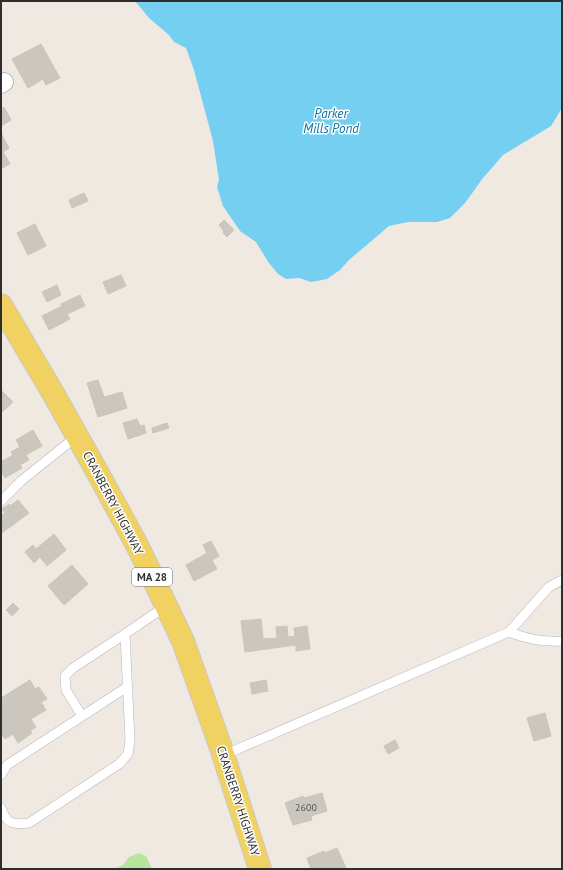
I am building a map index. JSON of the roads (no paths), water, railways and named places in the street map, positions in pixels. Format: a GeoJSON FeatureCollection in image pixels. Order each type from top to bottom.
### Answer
{"type":"FeatureCollection","features":[{"type":"Feature","properties":{"kind":"main road","name":"CRANBERRY HIGHWAY"},"geometry":{"type":"LineString","coordinates":[[1,305],[77,436],[137,545],[183,641],[224,755],[260,869]]}},
{"type":"Feature","properties":{"kind":"lane"},"geometry":{"type":"LineString","coordinates":[[1,501],[21,480],[77,436]]}},
{"type":"Feature","properties":{"kind":"lane"},"geometry":{"type":"LineString","coordinates":[[224,755],[509,632],[549,587],[562,580]]}},
{"type":"Feature","properties":{"kind":"lane"},"geometry":{"type":"LineString","coordinates":[[82,716],[66,690],[66,676],[73,668],[166,606]]}},
{"type":"Feature","properties":{"kind":"lane"},"geometry":{"type":"LineString","coordinates":[[509,632],[527,639],[544,642],[562,641]]}},
{"type":"Feature","properties":{"kind":"lane"},"geometry":{"type":"LineString","coordinates":[[1,808],[5,818],[16,824],[29,822],[119,764],[128,754],[130,740],[125,634]]}},
{"type":"Feature","properties":{"kind":"lane"},"geometry":{"type":"LineString","coordinates":[[1,775],[7,765],[127,687]]}},
{"type":"Feature","properties":{"kind":"water","name":"Parker Mills Pond"},"geometry":{"type":"Polygon","coordinates":[[[135,1],[562,1],[562,108],[551,126],[503,155],[483,178],[465,203],[450,218],[437,222],[408,222],[389,226],[349,260],[340,270],[327,279],[311,282],[299,278],[286,279],[278,274],[269,263],[256,242],[240,231],[223,206],[217,187],[219,180],[213,141],[194,70],[186,48],[174,42],[169,35],[149,18],[135,1]]]}}]}
